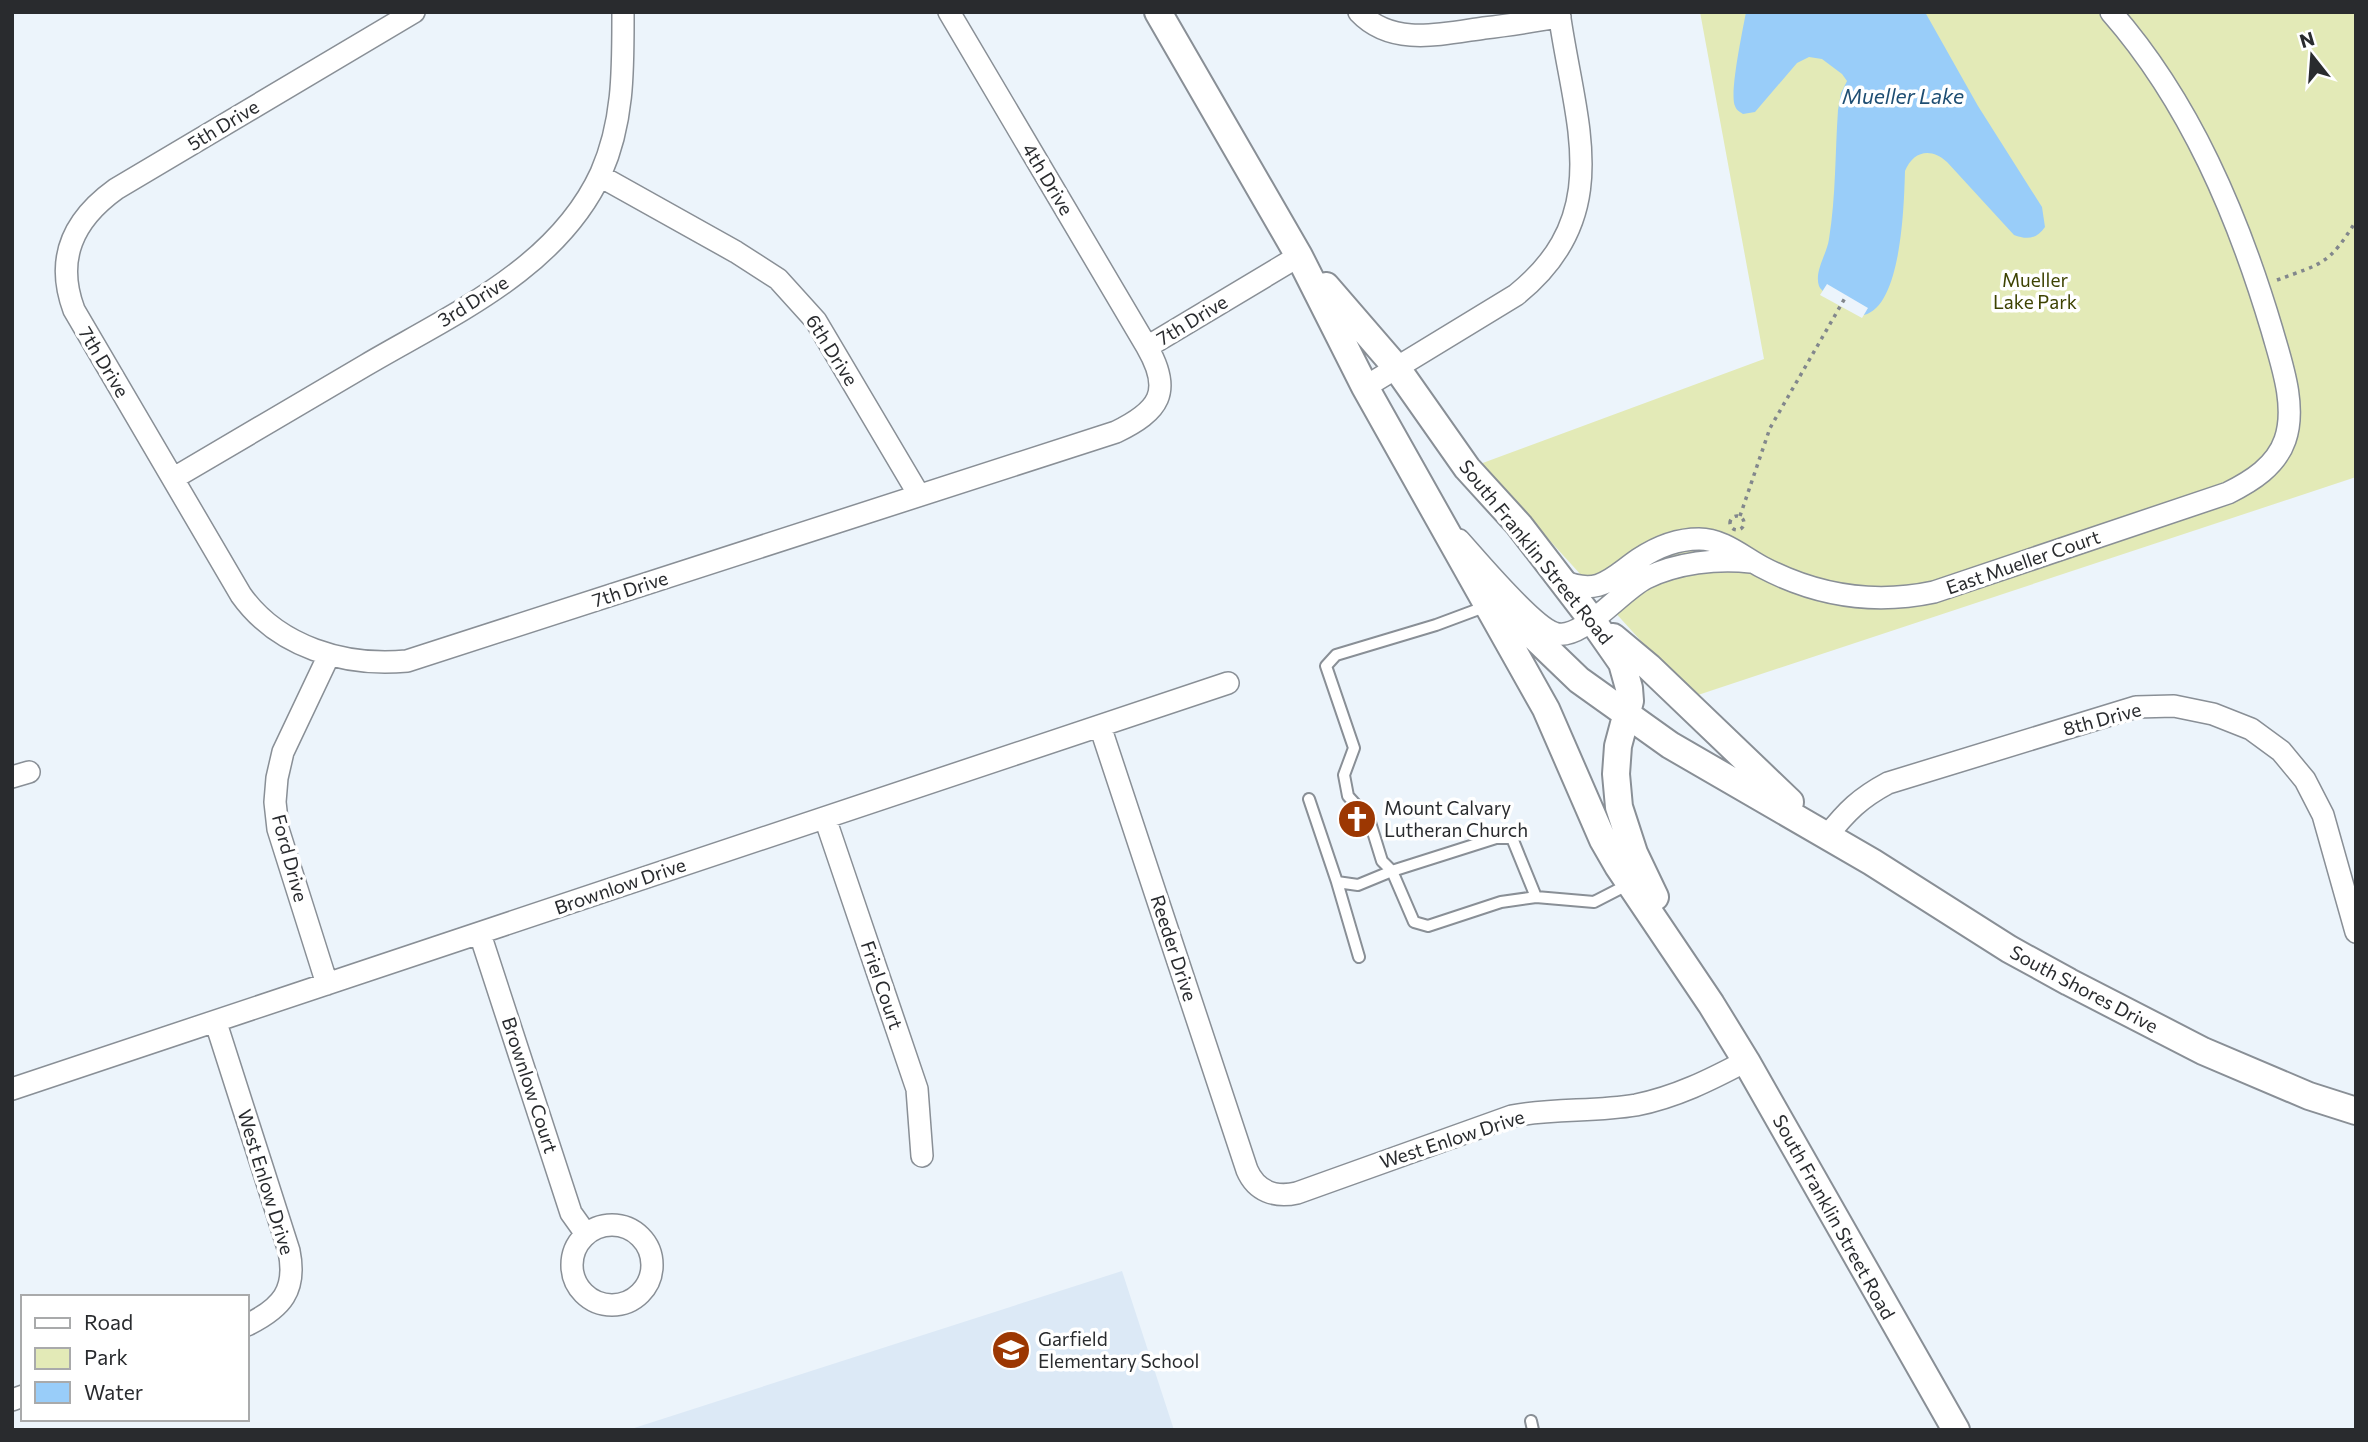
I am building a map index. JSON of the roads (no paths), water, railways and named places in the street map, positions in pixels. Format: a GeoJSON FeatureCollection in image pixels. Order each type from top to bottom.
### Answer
{"type":"FeatureCollection","features":[{"type":"Feature","properties":{"kind":"street","name":"5th Drive"},"geometry":{"type":"LineString","coordinates":[[66,267],[68,252],[79,225],[89,211],[116,188],[414,12]]}},
{"type":"Feature","properties":{"kind":"street","name":"3rd Drive"},"geometry":{"type":"LineString","coordinates":[[174,478],[491,291],[518,272],[563,230],[581,208],[600,176],[614,139],[620,114],[623,12]]}},
{"type":"Feature","properties":{"kind":"street","name":"4th Drive"},"geometry":{"type":"LineString","coordinates":[[949,12],[1147,347]]}},
{"type":"Feature","properties":{"kind":"street","name":"South Franklin Street Road"},"geometry":{"type":"LineString","coordinates":[[1158,12],[1299,256],[1365,387],[1546,709],[1603,840],[1746,1061],[1956,1430]]}},
{"type":"Feature","properties":{"kind":"street"},"geometry":{"type":"LineString","coordinates":[[1359,12],[1373,25],[1389,32],[1420,36],[1560,15],[1582,158],[1579,197],[1566,238],[1538,277],[1516,295],[1365,387]]}},
{"type":"Feature","properties":{"kind":"street","name":"East Mueller Court"},"geometry":{"type":"LineString","coordinates":[[1562,581],[1582,587],[1603,584],[1652,551],[1690,539],[1715,541],[1795,584],[1841,596],[1879,599],[1914,596],[1934,592],[2228,493],[2268,467],[2286,439],[2287,392],[2259,286],[2232,213],[2202,150],[2156,73],[2111,12]]}},
{"type":"Feature","properties":{"kind":"street","name":"6th Drive"},"geometry":{"type":"LineString","coordinates":[[600,176],[736,251],[778,279],[816,321],[919,495]]}},
{"type":"Feature","properties":{"kind":"street","name":"7th Drive"},"geometry":{"type":"LineString","coordinates":[[66,267],[74,310],[250,608],[274,629],[329,655],[373,664],[407,661],[1100,438],[1131,425],[1146,414],[1159,394],[1159,370],[1147,347],[1299,256]]}},
{"type":"Feature","properties":{"kind":"street","name":"South Franklin Street Road"},"geometry":{"type":"LineString","coordinates":[[1299,256],[1396,367],[1467,468],[1519,525],[1613,647],[1627,675],[1630,701],[1617,762],[1617,788],[1625,829],[1653,892],[1711,1004]]}},
{"type":"Feature","properties":{"kind":"street","name":"East Mueller Court"},"geometry":{"type":"LineString","coordinates":[[1436,516],[1542,627],[1562,635],[1581,630],[1632,586],[1658,573],[1706,562],[1754,563]]}},
{"type":"Feature","properties":{"kind":"street","name":"South Shores Drive"},"geometry":{"type":"LineString","coordinates":[[1436,516],[1525,629],[1579,680],[1670,745],[1827,836],[2009,949],[2081,989],[2203,1051],[2309,1097],[2356,1111]]}},
{"type":"Feature","properties":{"kind":"street","name":"South Shores Drive"},"geometry":{"type":"LineString","coordinates":[[1592,620],[1649,667],[1827,836]]}},
{"type":"Feature","properties":{"kind":"street","name":"Ford Drive"},"geometry":{"type":"LineString","coordinates":[[327,984],[278,830],[275,802],[276,778],[283,752],[329,655]]}},
{"type":"Feature","properties":{"kind":"street","name":"Brownlow Drive"},"geometry":{"type":"LineString","coordinates":[[12,1089],[1228,683]]}},
{"type":"Feature","properties":{"kind":"street","name":"8th Drive"},"geometry":{"type":"LineString","coordinates":[[1827,836],[1849,809],[1866,794],[1888,783],[2136,707],[2174,706],[2213,714],[2251,729],[2281,751],[2305,780],[2323,816],[2356,932]]}},
{"type":"Feature","properties":{"kind":"street","name":"Reeder Drive"},"geometry":{"type":"LineString","coordinates":[[1100,726],[1247,1170]]}},
{"type":"Feature","properties":{"kind":"street"},"geometry":{"type":"LineString","coordinates":[[1617,762],[1623,752],[1638,741],[1654,740],[1670,745]]}},
{"type":"Feature","properties":{"kind":"street","name":"Friel Court"},"geometry":{"type":"LineString","coordinates":[[825,818],[917,1089],[922,1156]]}},
{"type":"Feature","properties":{"kind":"street","name":"Brownlow Court"},"geometry":{"type":"LineString","coordinates":[[480,933],[571,1213],[586,1234]]}},
{"type":"Feature","properties":{"kind":"street","name":"West Enlow Drive"},"geometry":{"type":"LineString","coordinates":[[216,1023],[292,1265],[289,1291],[269,1311],[248,1324]]}},
{"type":"Feature","properties":{"kind":"street","name":"West Enlow Drive"},"geometry":{"type":"LineString","coordinates":[[1247,1170],[1253,1181],[1265,1191],[1280,1195],[1290,1194],[1512,1116],[1634,1105],[1700,1086],[1746,1061]]}},
{"type":"Feature","properties":{"kind":"lane"},"geometry":{"type":"LineString","coordinates":[[1487,606],[1436,625],[1336,655],[1326,666],[1354,748],[1344,775],[1348,796],[1369,819],[1382,861],[1392,871],[1414,922],[1428,926],[1501,902],[1536,897],[1594,902],[1630,884]]}},
{"type":"Feature","properties":{"kind":"lane"},"geometry":{"type":"LineString","coordinates":[[1309,799],[1359,957]]}},
{"type":"Feature","properties":{"kind":"lane"},"geometry":{"type":"LineString","coordinates":[[1336,882],[1358,885],[1392,871],[1496,838],[1512,838],[1536,897]]}},
{"type":"Feature","properties":{"kind":"water","name":"Mueller Lake"},"geometry":{"type":"Polygon","coordinates":[[[1746,12],[1925,12],[1978,106],[2042,207],[2045,227],[2039,234],[2031,237],[2014,235],[1947,162],[1935,154],[1923,153],[1908,164],[1905,171],[1898,252],[1886,293],[1877,308],[1864,315],[1826,294],[1819,286],[1818,274],[1829,239],[1838,110],[1841,93],[1847,81],[1822,59],[1809,57],[1797,63],[1755,112],[1743,114],[1735,106],[1734,89],[1746,12]]]}},
{"type":"Feature","properties":{"kind":"place","name":"Mount Calvary Lutheran Church"},"geometry":{"type":"Point","coordinates":[1357,819]}},
{"type":"Feature","properties":{"kind":"place","name":"Garfield Elementary School"},"geometry":{"type":"Point","coordinates":[1011,1350]}},
{"type":"Feature","properties":{"kind":"park label","name":"Mueller Lake Park"},"geometry":{"type":"Point","coordinates":[2035,291]}}]}
